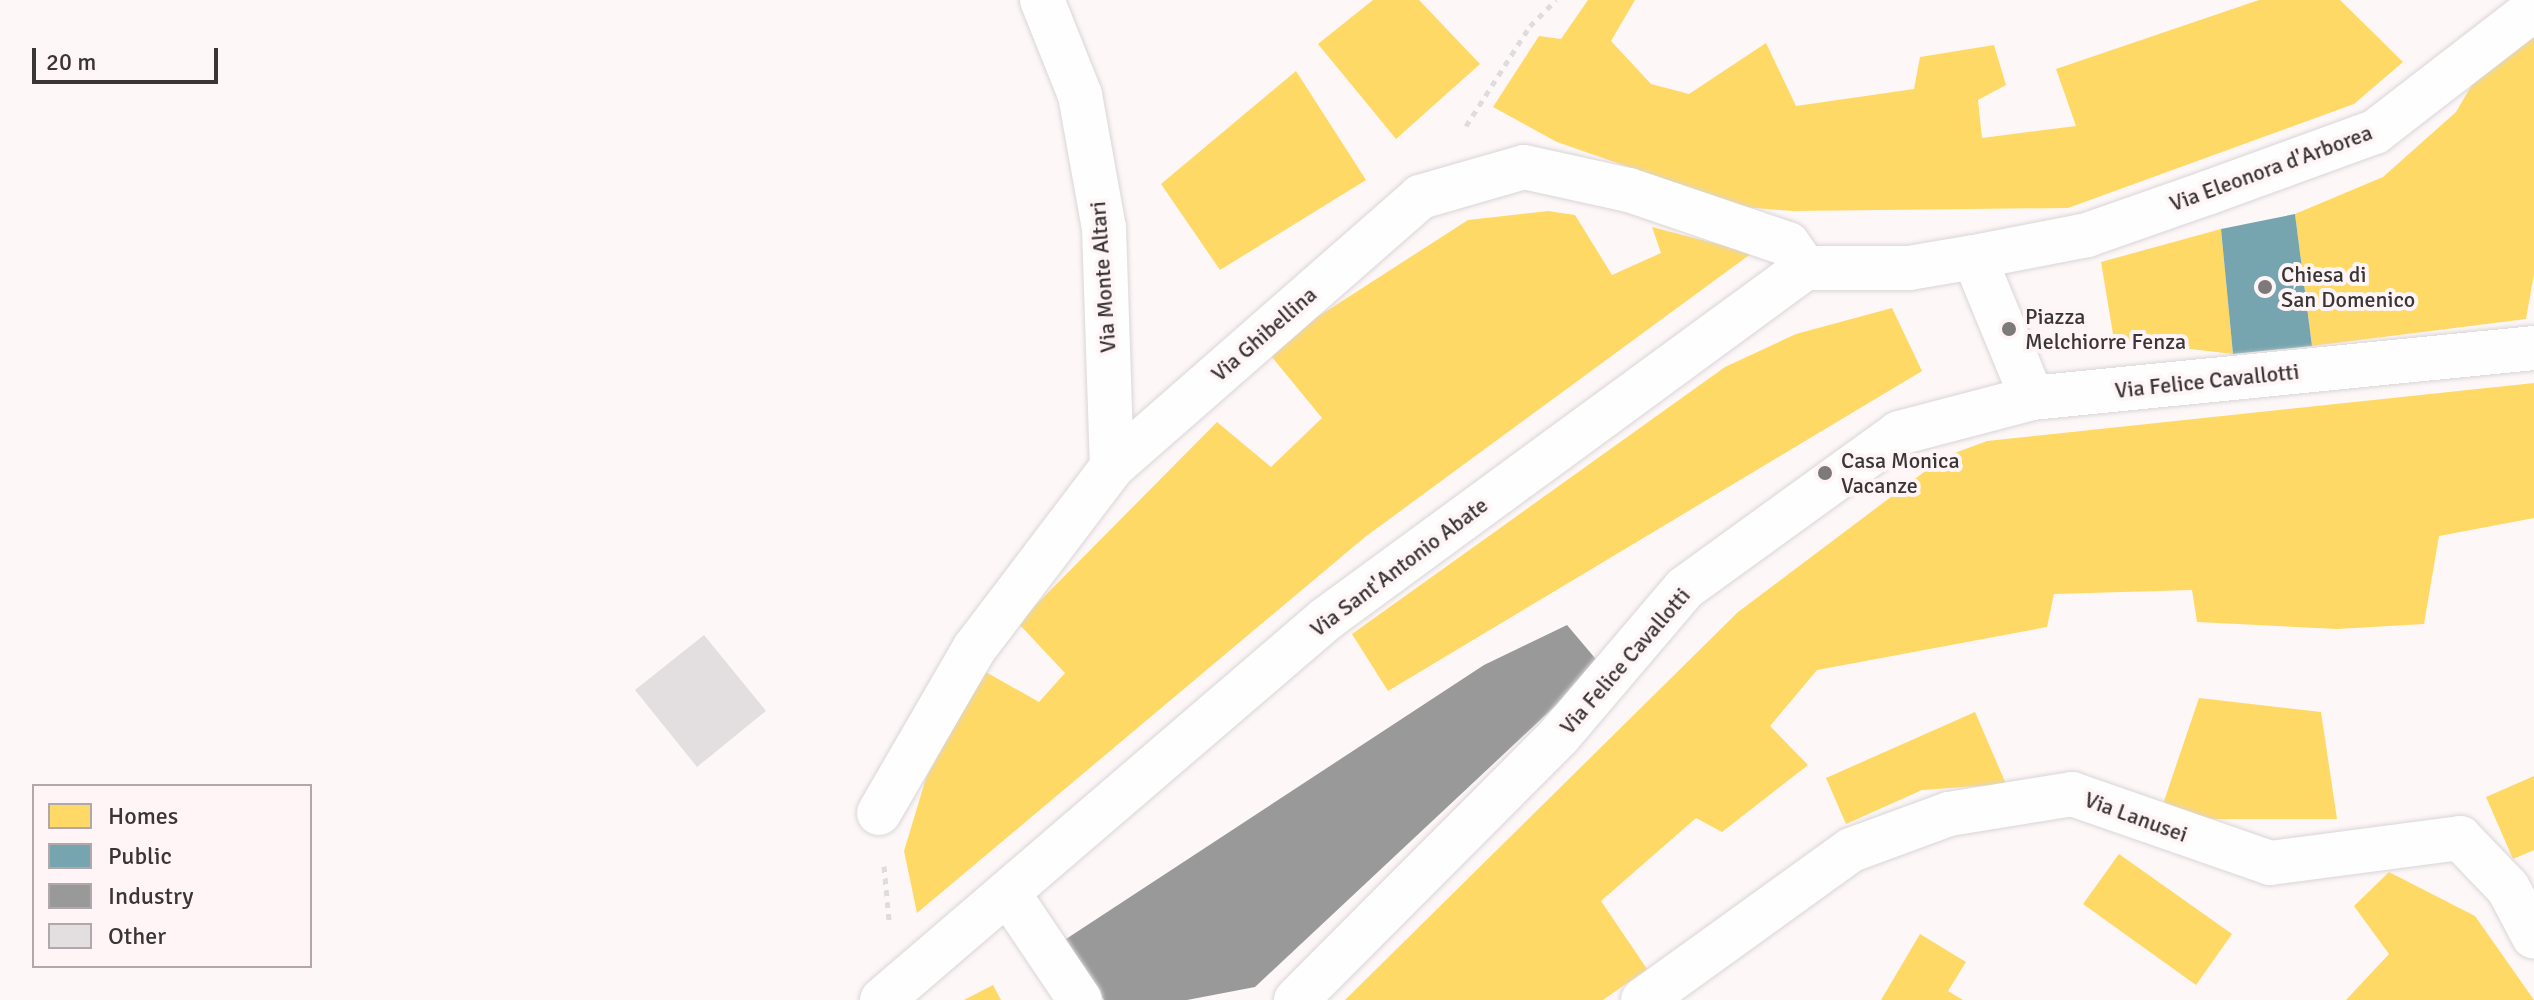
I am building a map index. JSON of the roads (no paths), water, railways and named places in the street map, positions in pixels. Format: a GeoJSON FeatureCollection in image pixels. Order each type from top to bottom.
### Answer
{"type":"FeatureCollection","features":[{"type":"Feature","properties":{"kind":"street","name":"Via Monte Altari"},"geometry":{"type":"LineString","coordinates":[[1042,0],[1080,95],[1104,228],[1112,467]]}},
{"type":"Feature","properties":{"kind":"street","name":"Via Eleonora d'Arborea"},"geometry":{"type":"LineString","coordinates":[[1974,257],[2087,235],[2375,132],[2534,9]]}},
{"type":"Feature","properties":{"kind":"street","name":"Via Ghibellina"},"geometry":{"type":"LineString","coordinates":[[879,813],[974,649],[1112,467],[1420,197],[1524,167],[1629,190],[1788,244],[1805,268]]}},
{"type":"Feature","properties":{"kind":"street"},"geometry":{"type":"LineString","coordinates":[[1805,268],[1909,268],[1974,257],[2032,398]]}},
{"type":"Feature","properties":{"kind":"street","name":"Via Sant'Antonio Abate"},"geometry":{"type":"LineString","coordinates":[[889,995],[1326,619],[1805,268]]}},
{"type":"Feature","properties":{"kind":"street","name":"Via Felice Cavallotti"},"geometry":{"type":"LineString","coordinates":[[1296,1000],[1559,736],[1685,588],[1899,433],[2032,398],[2534,348]]}},
{"type":"Feature","properties":{"kind":"street","name":"Via Lanusei"},"geometry":{"type":"LineString","coordinates":[[1643,1000],[1851,850],[1949,814],[2072,794],[2270,863],[2460,838],[2508,888],[2534,937]]}},
{"type":"Feature","properties":{"kind":"street"},"geometry":{"type":"LineString","coordinates":[[1008,893],[1080,1000]]}},
{"type":"Feature","properties":{"kind":"place","name":"Chiesa di San Domenico"},"geometry":{"type":"Point","coordinates":[2265,287]}},
{"type":"Feature","properties":{"kind":"place","name":"Piazza Melchiorre Fenza"},"geometry":{"type":"Point","coordinates":[2009,329]}},
{"type":"Feature","properties":{"kind":"place","name":"Casa Monica Vacanze"},"geometry":{"type":"Point","coordinates":[1825,473]}}]}
